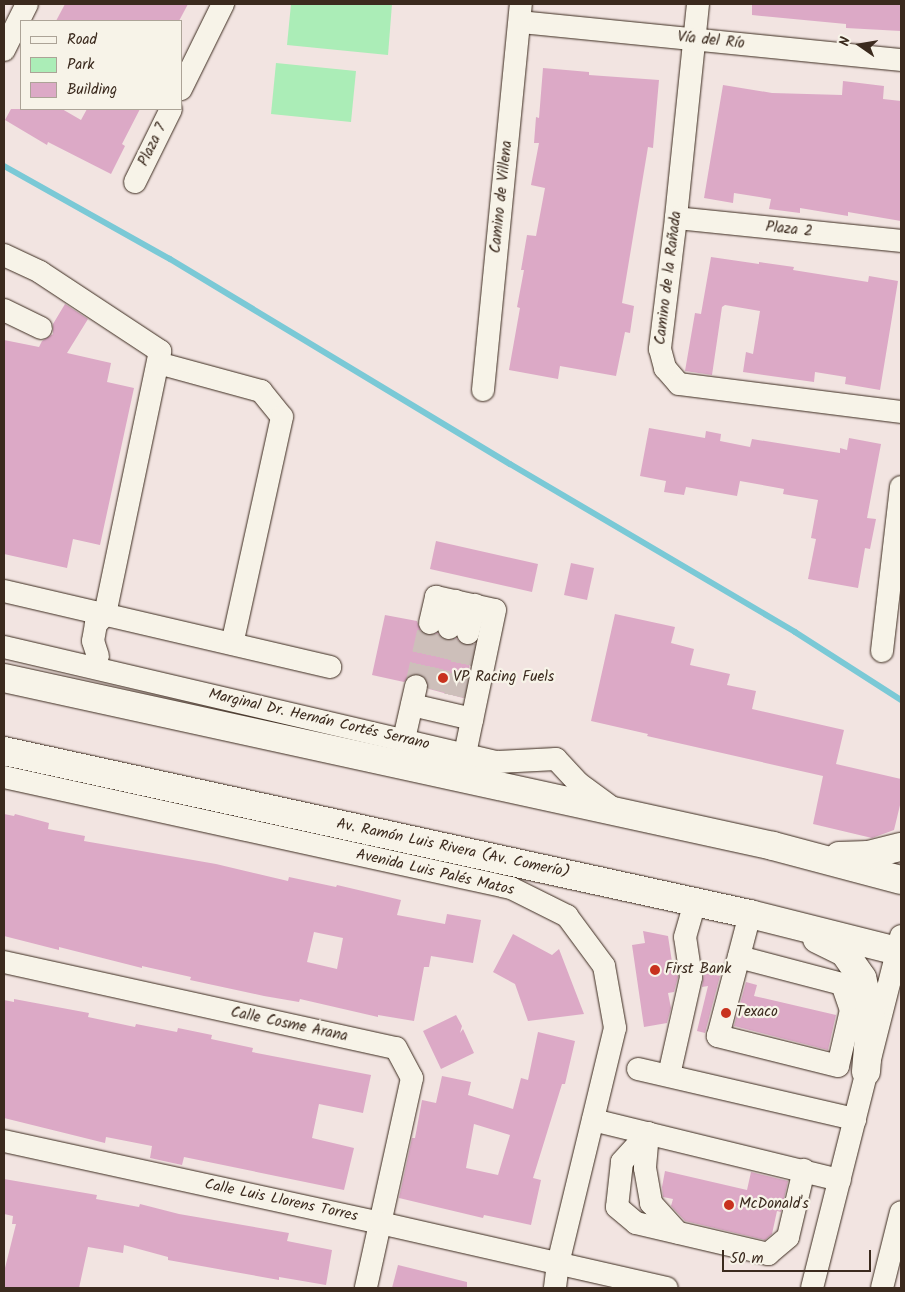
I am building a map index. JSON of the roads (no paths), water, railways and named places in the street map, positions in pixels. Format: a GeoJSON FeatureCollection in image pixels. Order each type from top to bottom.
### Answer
{"type":"FeatureCollection","features":[{"type":"Feature","properties":{"kind":"main road"},"geometry":{"type":"LineString","coordinates":[[4,678],[815,857],[901,880]]}},
{"type":"Feature","properties":{"kind":"main road","name":"Av. Ramón Luis Rivera (Av. Comerío)"},"geometry":{"type":"LineString","coordinates":[[4,751],[900,946]]}},
{"type":"Feature","properties":{"kind":"main road"},"geometry":{"type":"LineString","coordinates":[[815,857],[868,855],[901,847]]}},
{"type":"Feature","properties":{"kind":"main road"},"geometry":{"type":"LineString","coordinates":[[780,921],[844,952],[862,978],[871,1012],[866,1072]]}},
{"type":"Feature","properties":{"kind":"street"},"geometry":{"type":"LineString","coordinates":[[4,50],[27,4]]}},
{"type":"Feature","properties":{"kind":"street"},"geometry":{"type":"LineString","coordinates":[[182,87],[223,4]]}},
{"type":"Feature","properties":{"kind":"street","name":"Camino de la Rañada"},"geometry":{"type":"LineString","coordinates":[[698,4],[676,218],[660,349],[665,368],[679,384],[901,412]]}},
{"type":"Feature","properties":{"kind":"street","name":"Vía del Río"},"geometry":{"type":"LineString","coordinates":[[521,13],[694,39],[901,60]]}},
{"type":"Feature","properties":{"kind":"street","name":"Camino de Villena"},"geometry":{"type":"LineString","coordinates":[[483,390],[521,13]]}},
{"type":"Feature","properties":{"kind":"street","name":"Plaza 7"},"geometry":{"type":"LineString","coordinates":[[135,182],[171,110]]}},
{"type":"Feature","properties":{"kind":"street","name":"Plaza 2"},"geometry":{"type":"LineString","coordinates":[[676,218],[901,241]]}},
{"type":"Feature","properties":{"kind":"street"},"geometry":{"type":"LineString","coordinates":[[4,255],[40,272],[160,351],[105,615],[96,624],[93,641],[96,662]]}},
{"type":"Feature","properties":{"kind":"street"},"geometry":{"type":"LineString","coordinates":[[4,310],[42,328]]}},
{"type":"Feature","properties":{"kind":"street"},"geometry":{"type":"LineString","coordinates":[[158,363],[261,391],[282,417],[232,644]]}},
{"type":"Feature","properties":{"kind":"street"},"geometry":{"type":"LineString","coordinates":[[882,651],[901,487]]}},
{"type":"Feature","properties":{"kind":"street"},"geometry":{"type":"LineString","coordinates":[[4,591],[330,668]]}},
{"type":"Feature","properties":{"kind":"street"},"geometry":{"type":"LineString","coordinates":[[465,603],[449,628],[436,597],[465,603],[495,610],[465,753]]}},
{"type":"Feature","properties":{"kind":"street","name":"Marginal Dr. Hernán Cortés Serrano"},"geometry":{"type":"LineString","coordinates":[[4,647],[96,662],[496,762],[556,759],[578,783],[618,813]]}},
{"type":"Feature","properties":{"kind":"street"},"geometry":{"type":"LineString","coordinates":[[404,739],[433,700],[472,719]]}},
{"type":"Feature","properties":{"kind":"street","name":"Avenida Luis Palés Matos"},"geometry":{"type":"LineString","coordinates":[[4,777],[510,888],[567,916],[604,966],[615,1028],[558,1263],[555,1288]]}},
{"type":"Feature","properties":{"kind":"street"},"geometry":{"type":"LineString","coordinates":[[669,1075],[691,977],[685,937],[695,902]]}},
{"type":"Feature","properties":{"kind":"street"},"geometry":{"type":"LineString","coordinates":[[750,914],[718,1036],[866,1072]]}},
{"type":"Feature","properties":{"kind":"street"},"geometry":{"type":"LineString","coordinates":[[812,1288],[866,1072],[900,946]]}},
{"type":"Feature","properties":{"kind":"street"},"geometry":{"type":"LineString","coordinates":[[740,958],[842,984],[851,1010],[838,1066]]}},
{"type":"Feature","properties":{"kind":"street","name":"Calle Cosme Arana"},"geometry":{"type":"LineString","coordinates":[[4,962],[396,1048],[412,1078],[366,1288]]}},
{"type":"Feature","properties":{"kind":"street"},"geometry":{"type":"LineString","coordinates":[[638,1069],[855,1119]]}},
{"type":"Feature","properties":{"kind":"street"},"geometry":{"type":"LineString","coordinates":[[593,1120],[840,1180]]}},
{"type":"Feature","properties":{"kind":"street"},"geometry":{"type":"LineString","coordinates":[[648,1133],[622,1162],[617,1207],[636,1223],[678,1233],[768,1254],[788,1238],[804,1170]]}},
{"type":"Feature","properties":{"kind":"street"},"geometry":{"type":"LineString","coordinates":[[648,1133],[645,1168],[651,1203],[678,1233]]}},
{"type":"Feature","properties":{"kind":"street","name":"Calle Luis Llorens Torres"},"geometry":{"type":"LineString","coordinates":[[4,1141],[667,1288]]}},
{"type":"Feature","properties":{"kind":"street"},"geometry":{"type":"LineString","coordinates":[[882,1288],[901,1212]]}},
{"type":"Feature","properties":{"kind":"waterway"},"geometry":{"type":"LineString","coordinates":[[4,166],[170,259],[510,464],[795,632],[901,700]]}},
{"type":"Feature","properties":{"kind":"tunnel"},"geometry":{"type":"LineString","coordinates":[[416,686],[430,623]]}},
{"type":"Feature","properties":{"kind":"tunnel"},"geometry":{"type":"LineString","coordinates":[[434,690],[449,628]]}},
{"type":"Feature","properties":{"kind":"tunnel"},"geometry":{"type":"LineString","coordinates":[[455,696],[468,633]]}},
{"type":"Feature","properties":{"kind":"place","name":"VP Racing Fuels"},"geometry":{"type":"Point","coordinates":[443,678]}},
{"type":"Feature","properties":{"kind":"place","name":"First Bank"},"geometry":{"type":"Point","coordinates":[655,970]}},
{"type":"Feature","properties":{"kind":"place","name":"Texaco"},"geometry":{"type":"Point","coordinates":[726,1013]}},
{"type":"Feature","properties":{"kind":"place","name":"McDonald's"},"geometry":{"type":"Point","coordinates":[729,1205]}}]}
